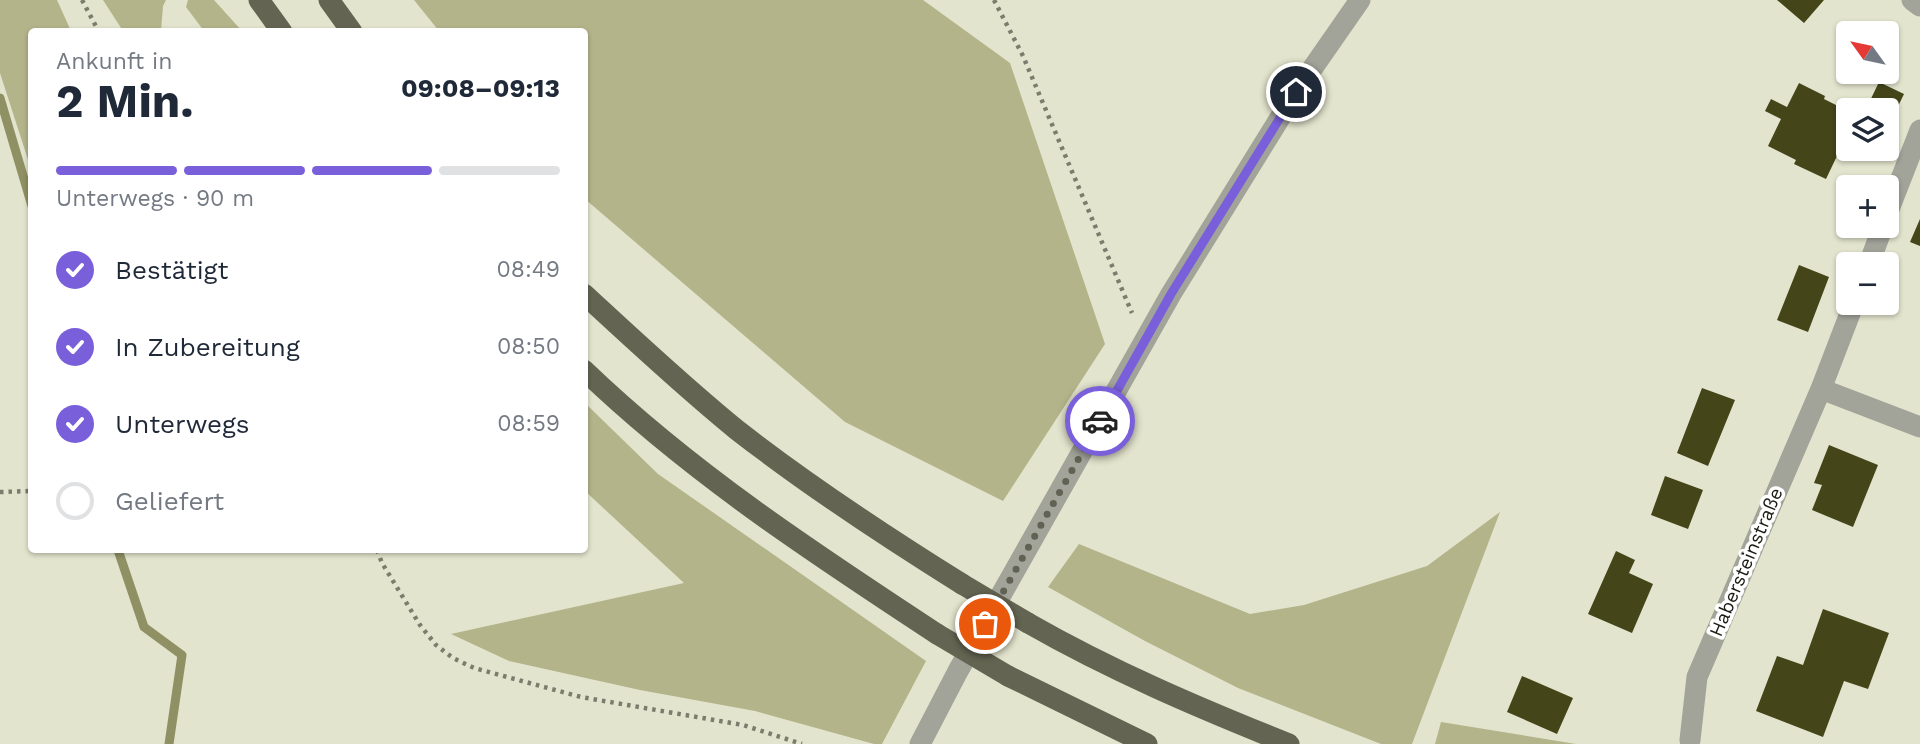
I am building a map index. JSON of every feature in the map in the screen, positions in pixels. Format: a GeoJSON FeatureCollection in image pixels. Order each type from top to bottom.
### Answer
{"type":"FeatureCollection","features":[{"type":"Feature","properties":{"kind":"highway"},"geometry":{"type":"LineString","coordinates":[[259,0],[279,28]]}},
{"type":"Feature","properties":{"kind":"highway"},"geometry":{"type":"LineString","coordinates":[[329,0],[349,28]]}},
{"type":"Feature","properties":{"kind":"highway"},"geometry":{"type":"LineString","coordinates":[[588,299],[676,379],[738,430],[872,528],[1087,657],[1199,708],[1289,744]]}},
{"type":"Feature","properties":{"kind":"highway"},"geometry":{"type":"LineString","coordinates":[[588,374],[652,430],[727,490],[813,553],[937,634],[1008,676],[1147,744]]}},
{"type":"Feature","properties":{"kind":"street"},"geometry":{"type":"LineString","coordinates":[[920,744],[958,671],[1171,294],[1296,92],[1360,0]]}},
{"type":"Feature","properties":{"kind":"street"},"geometry":{"type":"LineString","coordinates":[[1912,0],[1920,6]]}},
{"type":"Feature","properties":{"kind":"street"},"geometry":{"type":"LineString","coordinates":[[1899,184],[1920,130]]}},
{"type":"Feature","properties":{"kind":"street","name":"Habersteinstraße"},"geometry":{"type":"LineString","coordinates":[[1690,740],[1697,677],[1821,388],[1849,315]]}},
{"type":"Feature","properties":{"kind":"street"},"geometry":{"type":"LineString","coordinates":[[1821,388],[1920,427]]}},
{"type":"Feature","properties":{"kind":"path"},"geometry":{"type":"LineString","coordinates":[[82,0],[97,28]]}},
{"type":"Feature","properties":{"kind":"path"},"geometry":{"type":"LineString","coordinates":[[994,0],[1023,56],[1069,169],[1115,270],[1143,343]]}},
{"type":"Feature","properties":{"kind":"path"},"geometry":{"type":"LineString","coordinates":[[0,492],[28,491]]}},
{"type":"Feature","properties":{"kind":"path"},"geometry":{"type":"LineString","coordinates":[[378,553],[428,635],[453,658],[474,668],[581,697],[743,725],[802,744]]}},
{"type":"Feature","properties":{"kind":"green space"},"geometry":{"type":"Polygon","coordinates":[[[0,0],[57,0],[70,28],[28,28],[28,160],[0,73],[0,0]]]}},
{"type":"Feature","properties":{"kind":"green space"},"geometry":{"type":"Polygon","coordinates":[[[103,0],[166,0],[161,28],[121,28],[103,0]]]}},
{"type":"Feature","properties":{"kind":"green space"},"geometry":{"type":"Polygon","coordinates":[[[188,0],[214,0],[239,28],[202,28],[186,7],[188,0]]]}},
{"type":"Feature","properties":{"kind":"green space"},"geometry":{"type":"Polygon","coordinates":[[[414,0],[923,0],[1010,63],[1105,344],[1003,501],[845,422],[588,202],[588,28],[437,28],[414,0]]]}},
{"type":"Feature","properties":{"kind":"green space"},"geometry":{"type":"Polygon","coordinates":[[[588,406],[658,474],[926,661],[882,744],[755,711],[640,690],[509,661],[451,634],[684,583],[588,494],[588,406]]]}},
{"type":"Feature","properties":{"kind":"green space"},"geometry":{"type":"Polygon","coordinates":[[[1500,512],[1412,744],[1381,744],[1238,688],[1145,641],[1048,587],[1079,544],[1250,614],[1304,605],[1427,566],[1500,512]]]}},
{"type":"Feature","properties":{"kind":"green space"},"geometry":{"type":"Polygon","coordinates":[[[1441,722],[1576,744],[1435,744],[1441,722]]]}},
{"type":"Feature","properties":{"kind":"building"},"geometry":{"type":"Polygon","coordinates":[[[1777,0],[1824,0],[1804,23],[1777,0]]]}},
{"type":"Feature","properties":{"kind":"building"},"geometry":{"type":"Polygon","coordinates":[[[1799,83],[1825,96],[1824,99],[1836,105],[1836,158],[1826,179],[1794,164],[1796,160],[1768,146],[1781,119],[1765,111],[1771,99],[1787,107],[1799,83]]]}},
{"type":"Feature","properties":{"kind":"building"},"geometry":{"type":"Polygon","coordinates":[[[1878,84],[1904,94],[1899,104],[1899,98],[1871,98],[1878,84]]]}},
{"type":"Feature","properties":{"kind":"building"},"geometry":{"type":"Polygon","coordinates":[[[1920,219],[1920,246],[1910,242],[1920,219]]]}},
{"type":"Feature","properties":{"kind":"building"},"geometry":{"type":"Polygon","coordinates":[[[1799,265],[1829,277],[1808,332],[1777,320],[1799,265]]]}},
{"type":"Feature","properties":{"kind":"building"},"geometry":{"type":"Polygon","coordinates":[[[1702,388],[1735,400],[1708,466],[1677,453],[1702,388]]]}},
{"type":"Feature","properties":{"kind":"building"},"geometry":{"type":"Polygon","coordinates":[[[1829,445],[1878,465],[1853,527],[1812,510],[1822,485],[1814,483],[1829,445]]]}},
{"type":"Feature","properties":{"kind":"building"},"geometry":{"type":"Polygon","coordinates":[[[1665,476],[1703,490],[1688,529],[1651,515],[1665,476]]]}},
{"type":"Feature","properties":{"kind":"building"},"geometry":{"type":"Polygon","coordinates":[[[1616,551],[1635,560],[1629,573],[1653,584],[1632,633],[1588,614],[1616,551]]]}},
{"type":"Feature","properties":{"kind":"building"},"geometry":{"type":"Polygon","coordinates":[[[1823,609],[1889,633],[1868,689],[1844,681],[1823,737],[1756,711],[1777,656],[1803,665],[1823,609]]]}},
{"type":"Feature","properties":{"kind":"building"},"geometry":{"type":"Polygon","coordinates":[[[1522,676],[1573,698],[1557,734],[1507,712],[1522,676]]]}},
{"type":"Feature","properties":{"kind":"waterway"},"geometry":{"type":"LineString","coordinates":[[0,98],[28,192]]}},
{"type":"Feature","properties":{"kind":"waterway"},"geometry":{"type":"LineString","coordinates":[[119,553],[144,627],[182,655],[169,744]]}},
{"type":"Feature","properties":{"kind":"way so far"},"geometry":{"type":"LineString","coordinates":[[985,624],[1100,421]]}},
{"type":"Feature","properties":{"kind":"route"},"geometry":{"type":"LineString","coordinates":[[1100,421],[1171,294],[1296,92]]}}]}
